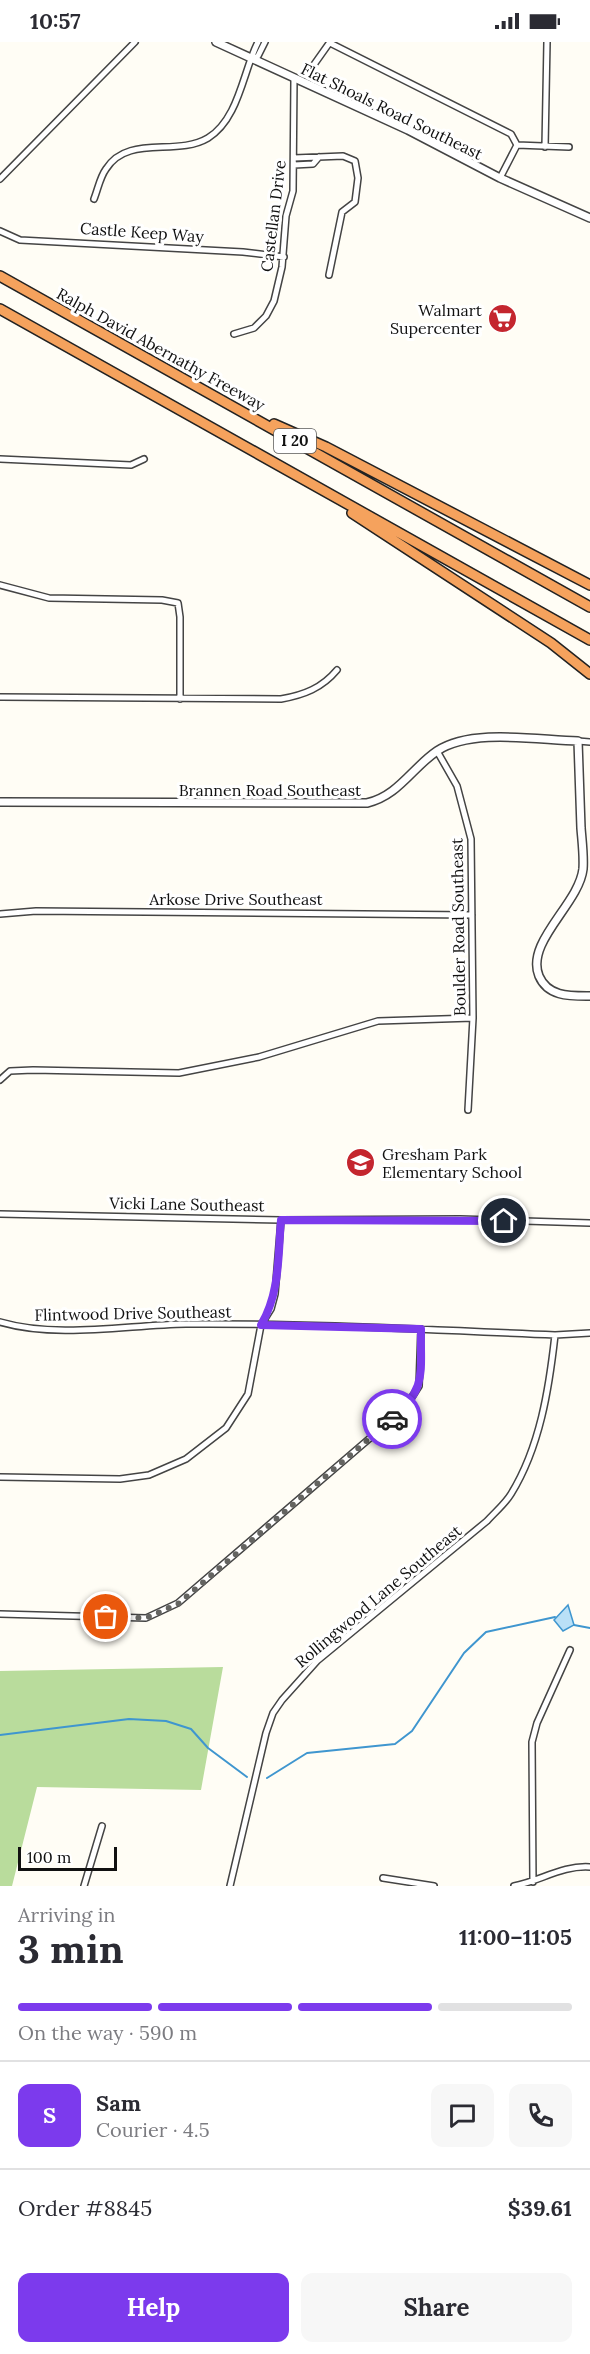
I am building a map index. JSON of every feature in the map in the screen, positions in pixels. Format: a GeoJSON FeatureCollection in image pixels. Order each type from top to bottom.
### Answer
{"type":"FeatureCollection","features":[{"type":"Feature","properties":{"kind":"highway","name":"Ralph David Abernathy Freeway"},"geometry":{"type":"LineString","coordinates":[[0,276],[590,607]]}},
{"type":"Feature","properties":{"kind":"highway","name":"I 20"},"geometry":{"type":"LineString","coordinates":[[0,309],[590,640]]}},
{"type":"Feature","properties":{"kind":"highway"},"geometry":{"type":"LineString","coordinates":[[219,398],[326,447],[590,585]]}},
{"type":"Feature","properties":{"kind":"highway"},"geometry":{"type":"LineString","coordinates":[[271,462],[524,624],[590,674]]}},
{"type":"Feature","properties":{"kind":"street"},"geometry":{"type":"LineString","coordinates":[[0,179],[135,42]]}},
{"type":"Feature","properties":{"kind":"street","name":"Flat Shoals Road Southeast"},"geometry":{"type":"LineString","coordinates":[[216,42],[408,130],[500,178],[590,218]]}},
{"type":"Feature","properties":{"kind":"street"},"geometry":{"type":"LineString","coordinates":[[94,199],[105,170],[126,151],[185,146],[208,138],[229,115],[258,42]]}},
{"type":"Feature","properties":{"kind":"street"},"geometry":{"type":"LineString","coordinates":[[252,60],[258,56],[265,42]]}},
{"type":"Feature","properties":{"kind":"street"},"geometry":{"type":"LineString","coordinates":[[545,147],[548,42]]}},
{"type":"Feature","properties":{"kind":"street"},"geometry":{"type":"LineString","coordinates":[[313,66],[330,43],[511,134],[517,145]]}},
{"type":"Feature","properties":{"kind":"street","name":"Castellan Drive"},"geometry":{"type":"LineString","coordinates":[[234,334],[254,328],[266,316],[274,301],[284,257],[286,216],[293,192],[294,79]]}},
{"type":"Feature","properties":{"kind":"street"},"geometry":{"type":"LineString","coordinates":[[517,145],[569,147]]}},
{"type":"Feature","properties":{"kind":"street"},"geometry":{"type":"LineString","coordinates":[[500,178],[517,145]]}},
{"type":"Feature","properties":{"kind":"street"},"geometry":{"type":"LineString","coordinates":[[294,165],[313,164],[319,157]]}},
{"type":"Feature","properties":{"kind":"street"},"geometry":{"type":"LineString","coordinates":[[294,158],[350,158],[356,161],[358,169],[356,202],[342,212],[329,274]]}},
{"type":"Feature","properties":{"kind":"street","name":"Castle Keep Way"},"geometry":{"type":"LineString","coordinates":[[0,231],[20,240],[95,242],[284,257]]}},
{"type":"Feature","properties":{"kind":"street"},"geometry":{"type":"LineString","coordinates":[[0,461],[131,465],[144,459]]}},
{"type":"Feature","properties":{"kind":"street"},"geometry":{"type":"LineString","coordinates":[[0,585],[49,598],[180,601],[180,699]]}},
{"type":"Feature","properties":{"kind":"street"},"geometry":{"type":"LineString","coordinates":[[0,697],[288,698],[309,692],[326,683],[337,670]]}},
{"type":"Feature","properties":{"kind":"street","name":"Brannen Road Southeast"},"geometry":{"type":"LineString","coordinates":[[0,802],[368,803],[390,794],[437,751],[467,739],[590,742]]}},
{"type":"Feature","properties":{"kind":"street"},"geometry":{"type":"LineString","coordinates":[[578,741],[583,868],[573,897],[543,941],[537,955],[536,970],[546,987],[556,994],[590,996]]}},
{"type":"Feature","properties":{"kind":"street","name":"Boulder Road Southeast"},"geometry":{"type":"LineString","coordinates":[[437,751],[457,786],[470,826],[473,1018],[468,1110]]}},
{"type":"Feature","properties":{"kind":"street","name":"Arkose Drive Southeast"},"geometry":{"type":"LineString","coordinates":[[0,914],[36,911],[472,915]]}},
{"type":"Feature","properties":{"kind":"street"},"geometry":{"type":"LineString","coordinates":[[0,1080],[10,1071],[33,1070],[179,1073],[249,1060],[378,1021],[473,1018]]}},
{"type":"Feature","properties":{"kind":"street","name":"Vicki Lane Southeast"},"geometry":{"type":"LineString","coordinates":[[0,1214],[281,1220],[460,1219],[590,1223]]}},
{"type":"Feature","properties":{"kind":"street"},"geometry":{"type":"LineString","coordinates":[[0,1477],[130,1479],[149,1475],[177,1464],[215,1437],[238,1412],[251,1385],[261,1325],[271,1309],[275,1294],[281,1220]]}},
{"type":"Feature","properties":{"kind":"street","name":"Flintwood Drive Southeast"},"geometry":{"type":"LineString","coordinates":[[0,1322],[27,1328],[63,1330],[186,1324],[421,1329],[555,1335],[590,1333]]}},
{"type":"Feature","properties":{"kind":"street"},"geometry":{"type":"LineString","coordinates":[[0,1614],[146,1618],[178,1604],[405,1408],[420,1386],[421,1329]]}},
{"type":"Feature","properties":{"kind":"street","name":"Rollingwood Lane Southeast"},"geometry":{"type":"LineString","coordinates":[[230,1886],[273,1713],[317,1662],[488,1521],[510,1496],[528,1459],[539,1426],[550,1383],[555,1335]]}},
{"type":"Feature","properties":{"kind":"street"},"geometry":{"type":"LineString","coordinates":[[533,1882],[532,1742],[537,1723],[570,1650]]}},
{"type":"Feature","properties":{"kind":"street"},"geometry":{"type":"LineString","coordinates":[[84,1886],[102,1826]]}},
{"type":"Feature","properties":{"kind":"street"},"geometry":{"type":"LineString","coordinates":[[514,1886],[533,1882],[556,1872],[590,1867]]}},
{"type":"Feature","properties":{"kind":"street"},"geometry":{"type":"LineString","coordinates":[[383,1878],[435,1886]]}},
{"type":"Feature","properties":{"kind":"green space"},"geometry":{"type":"Polygon","coordinates":[[[223,1667],[201,1790],[37,1787],[12,1886],[0,1886],[0,1671],[223,1667]]]}},
{"type":"Feature","properties":{"kind":"water"},"geometry":{"type":"Polygon","coordinates":[[[568,1605],[574,1625],[563,1631],[554,1620],[568,1605]]]}},
{"type":"Feature","properties":{"kind":"waterway"},"geometry":{"type":"LineString","coordinates":[[267,1778],[307,1753],[395,1744],[412,1731],[464,1653],[486,1632],[555,1617]]}},
{"type":"Feature","properties":{"kind":"waterway"},"geometry":{"type":"LineString","coordinates":[[574,1625],[590,1628]]}},
{"type":"Feature","properties":{"kind":"waterway"},"geometry":{"type":"LineString","coordinates":[[0,1735],[129,1719],[166,1721],[191,1729],[208,1748],[247,1777]]}},
{"type":"Feature","properties":{"kind":"way so far"},"geometry":{"type":"LineString","coordinates":[[106,1617],[146,1618],[178,1604],[392,1419]]}},
{"type":"Feature","properties":{"kind":"place","name":"Walmart Supercenter"},"geometry":{"type":"Point","coordinates":[503,319]}},
{"type":"Feature","properties":{"kind":"place","name":"Gresham Park Elementary School"},"geometry":{"type":"Point","coordinates":[361,1163]}},
{"type":"Feature","properties":{"kind":"route"},"geometry":{"type":"LineString","coordinates":[[392,1419],[405,1408],[420,1386],[421,1329],[261,1325],[271,1309],[275,1294],[281,1220],[460,1219],[504,1221]]}}]}
